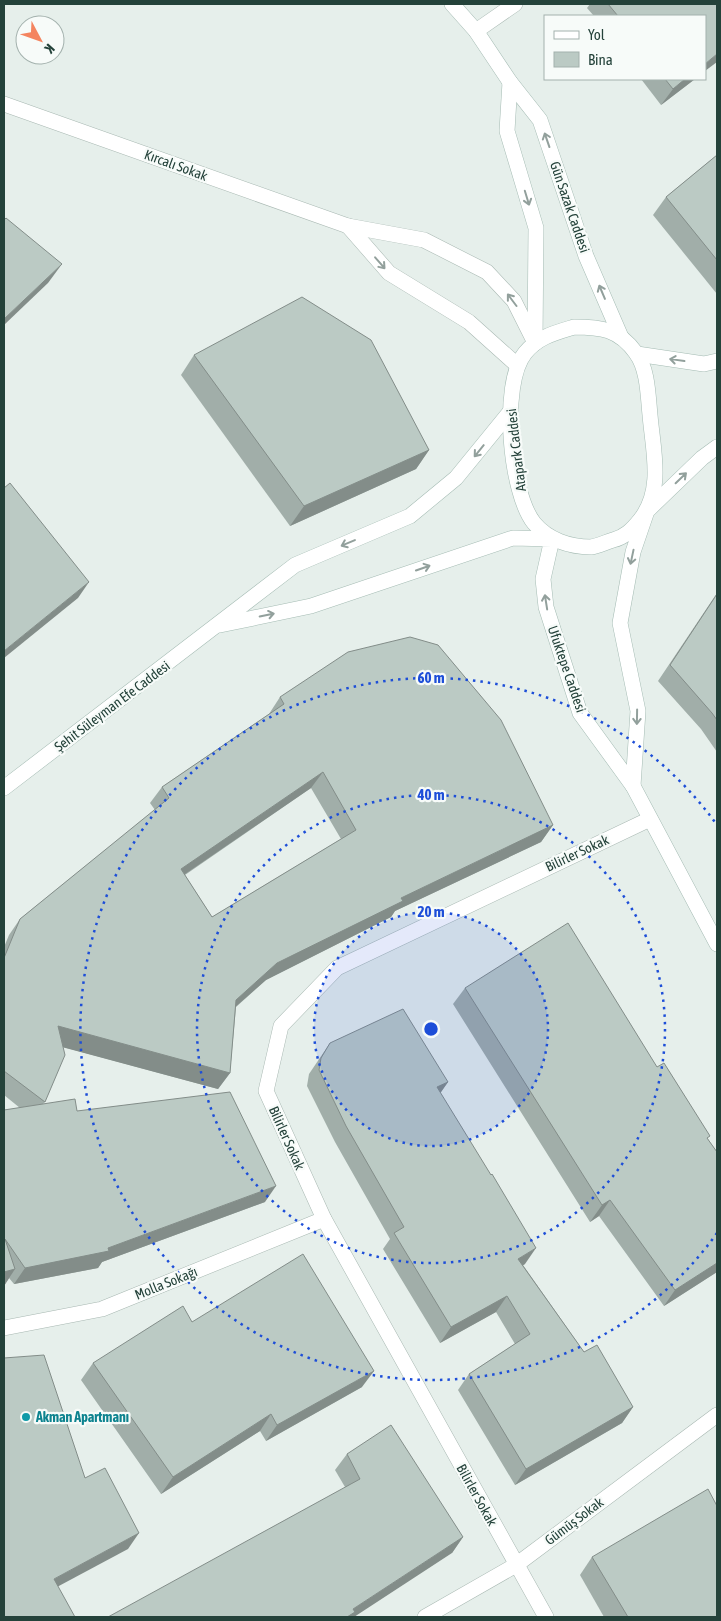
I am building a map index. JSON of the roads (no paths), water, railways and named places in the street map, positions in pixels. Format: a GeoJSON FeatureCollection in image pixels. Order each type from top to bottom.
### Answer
{"type":"FeatureCollection","features":[{"type":"Feature","properties":{"kind":"street","name":"Gün Sazak Caddesi"},"geometry":{"type":"LineString","coordinates":[[452,4],[476,31],[510,82],[540,120],[586,256],[621,337]]}},
{"type":"Feature","properties":{"kind":"street"},"geometry":{"type":"LineString","coordinates":[[476,31],[515,4]]}},
{"type":"Feature","properties":{"kind":"street"},"geometry":{"type":"LineString","coordinates":[[510,82],[507,131],[536,228],[534,344]]}},
{"type":"Feature","properties":{"kind":"street","name":"Kırcalı Sokak"},"geometry":{"type":"LineString","coordinates":[[4,104],[348,226],[424,240],[487,272],[514,301],[534,344]]}},
{"type":"Feature","properties":{"kind":"street","name":"Kırcalı Sokak"},"geometry":{"type":"LineString","coordinates":[[348,226],[389,273],[469,322],[517,365]]}},
{"type":"Feature","properties":{"kind":"street","name":"Atapark Caddesi"},"geometry":{"type":"LineString","coordinates":[[647,511],[654,496],[655,472],[646,380],[637,354],[621,337],[600,327],[574,327],[546,335],[534,344],[517,365],[513,379],[510,413],[519,490],[534,523],[552,539],[563,543],[593,547],[629,532],[647,511],[702,458],[717,447]]}},
{"type":"Feature","properties":{"kind":"street"},"geometry":{"type":"LineString","coordinates":[[637,354],[704,364],[717,361]]}},
{"type":"Feature","properties":{"kind":"street","name":"Şehit Süleyman Efe Caddesi"},"geometry":{"type":"LineString","coordinates":[[4,788],[220,625],[295,565],[410,516],[456,478],[510,413]]}},
{"type":"Feature","properties":{"kind":"street"},"geometry":{"type":"LineString","coordinates":[[633,786],[638,711],[620,623],[632,552],[647,511]]}},
{"type":"Feature","properties":{"kind":"street"},"geometry":{"type":"LineString","coordinates":[[220,625],[311,606],[513,538],[552,539]]}},
{"type":"Feature","properties":{"kind":"street","name":"Ufuktepe Caddesi"},"geometry":{"type":"LineString","coordinates":[[552,539],[543,579],[546,607],[580,713],[633,786],[717,944]]}},
{"type":"Feature","properties":{"kind":"street","name":"Bilirler Sokak"},"geometry":{"type":"LineString","coordinates":[[546,1617],[324,1219],[266,1091],[281,1026],[337,968],[650,819]]}},
{"type":"Feature","properties":{"kind":"street","name":"Molla Sokağı"},"geometry":{"type":"LineString","coordinates":[[4,1328],[102,1309],[324,1219]]}},
{"type":"Feature","properties":{"kind":"street","name":"Gümüş Sokak"},"geometry":{"type":"LineString","coordinates":[[425,1617],[516,1565],[717,1415]]}},
{"type":"Feature","properties":{"kind":"place","name":"Akman Apartmanı"},"geometry":{"type":"Point","coordinates":[26,1417]}}]}
